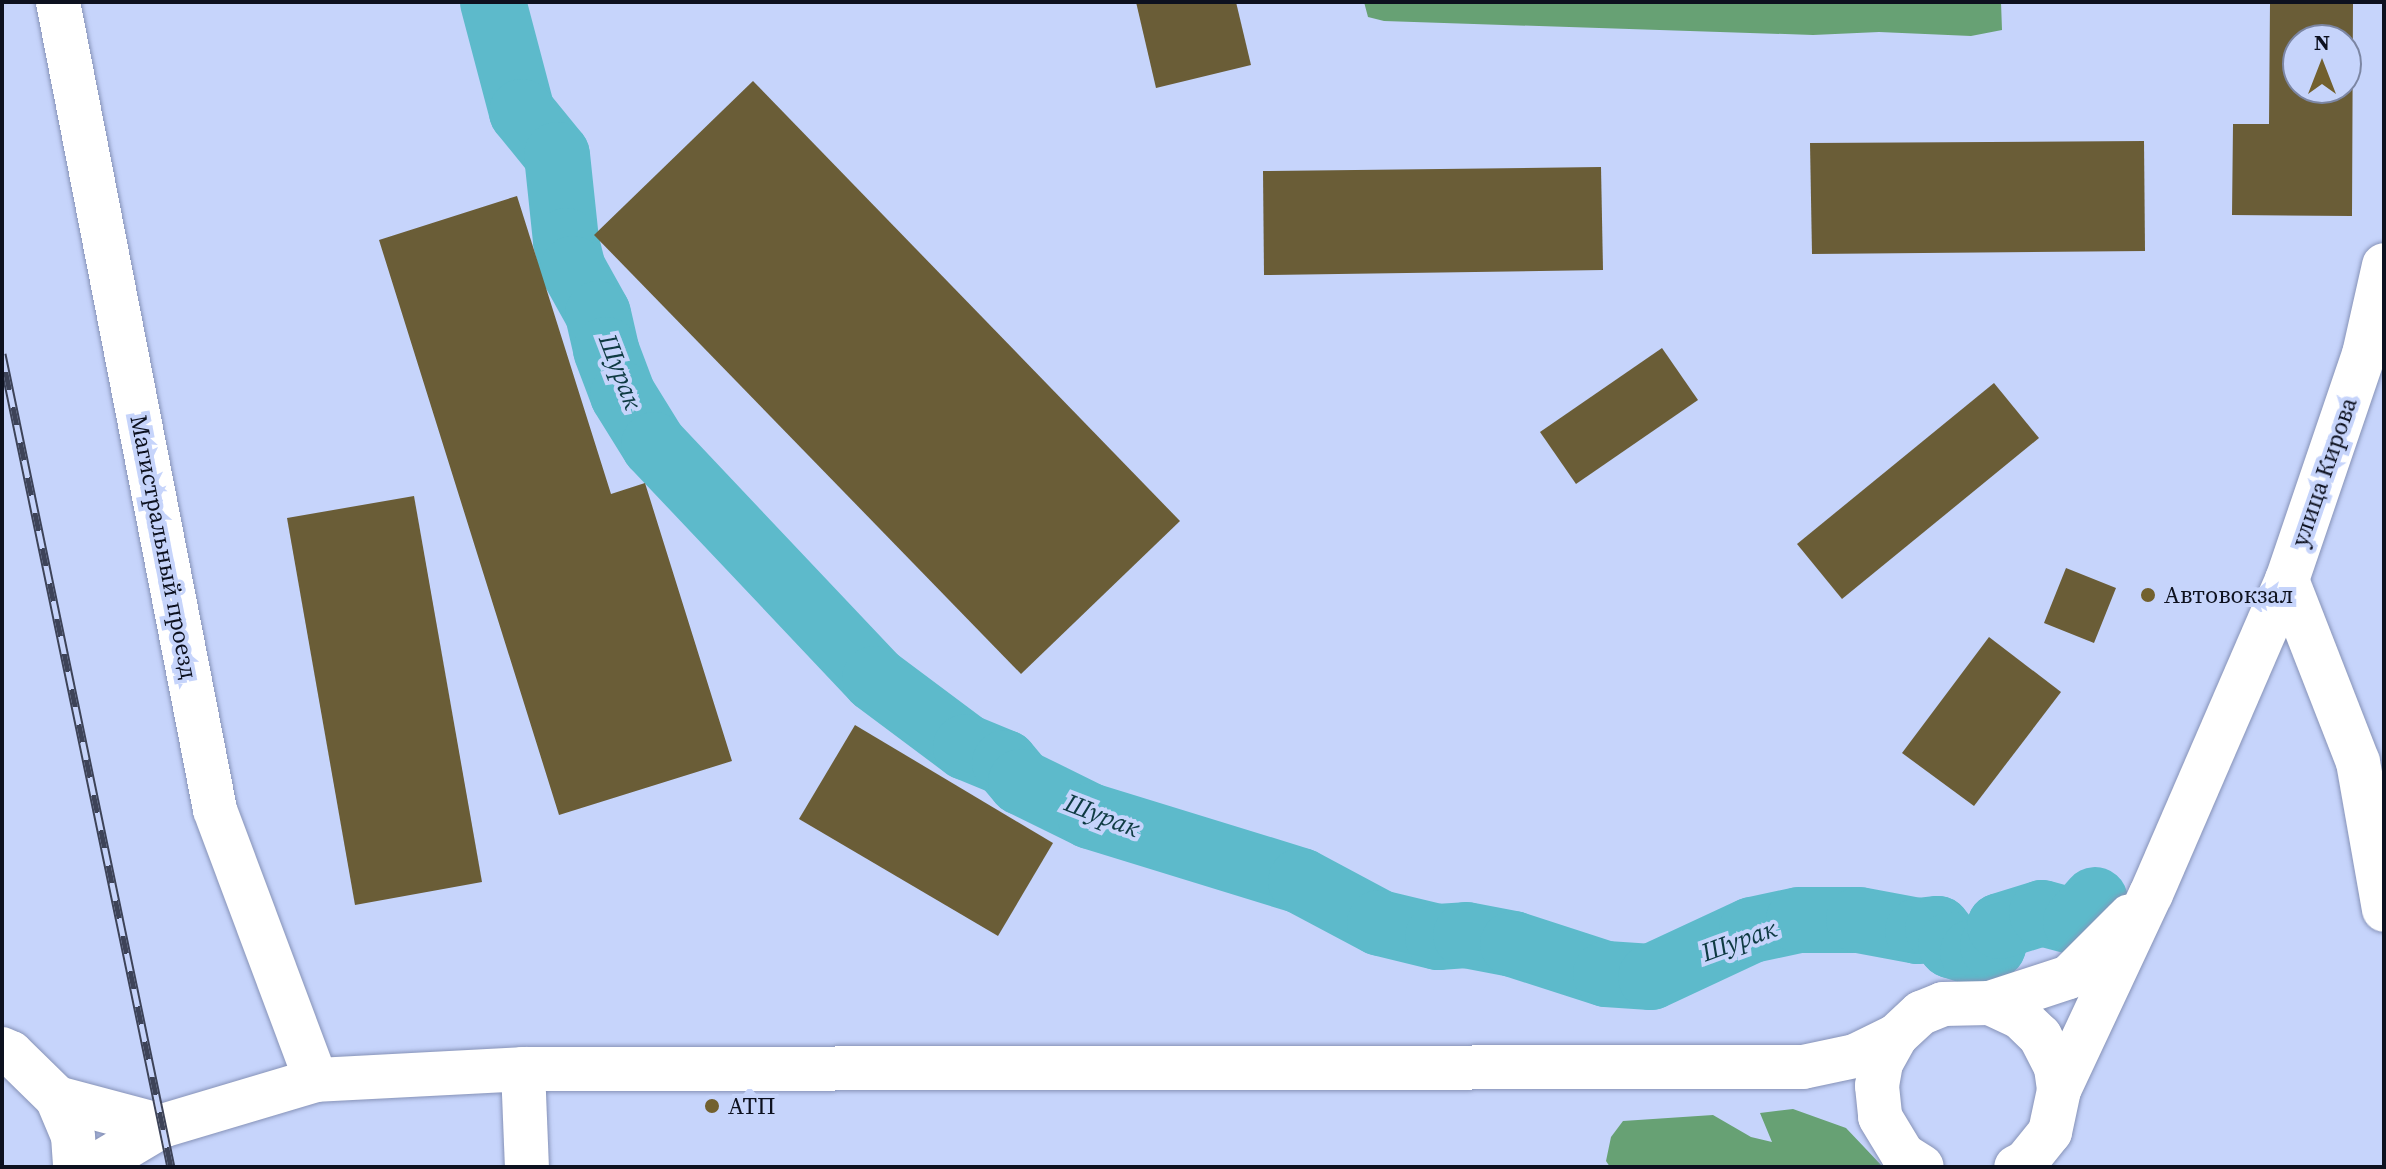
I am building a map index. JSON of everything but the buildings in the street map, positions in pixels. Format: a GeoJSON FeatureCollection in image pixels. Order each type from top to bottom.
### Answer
{"type":"FeatureCollection","features":[{"type":"Feature","properties":{"kind":"main road","name":"Магистральный проезд"},"geometry":{"type":"LineString","coordinates":[[58,2],[215,810],[316,1080]]}},
{"type":"Feature","properties":{"kind":"main road","name":"улица Кирова"},"geometry":{"type":"LineString","coordinates":[[2022,1165],[2050,1132],[2059,1090],[2151,894],[2287,580],[2364,354],[2384,265]]}},
{"type":"Feature","properties":{"kind":"main road"},"geometry":{"type":"LineString","coordinates":[[2287,580],[2358,762],[2384,910]]}},
{"type":"Feature","properties":{"kind":"main road"},"geometry":{"type":"LineString","coordinates":[[93,1167],[162,1126],[316,1080],[523,1069],[1803,1067],[1855,1056],[1896,1036],[1921,1013],[1943,1004],[1990,1003],[2069,977],[2151,894]]}},
{"type":"Feature","properties":{"kind":"main road"},"geometry":{"type":"LineString","coordinates":[[1990,1003],[2020,1017],[2040,1036],[2056,1068],[2059,1090]]}},
{"type":"Feature","properties":{"kind":"main road"},"geometry":{"type":"LineString","coordinates":[[1880,1117],[1877,1086],[1881,1063],[1896,1036]]}},
{"type":"Feature","properties":{"kind":"main road"},"geometry":{"type":"LineString","coordinates":[[5,1043],[57,1098],[73,1136],[75,1167]]}},
{"type":"Feature","properties":{"kind":"main road"},"geometry":{"type":"LineString","coordinates":[[1803,1067],[1854,1090],[1880,1117],[1903,1155],[1922,1167]]}},
{"type":"Feature","properties":{"kind":"main road"},"geometry":{"type":"LineString","coordinates":[[523,1069],[527,1167]]}},
{"type":"Feature","properties":{"kind":"main road"},"geometry":{"type":"LineString","coordinates":[[57,1098],[162,1126]]}},
{"type":"Feature","properties":{"kind":"green space"},"geometry":{"type":"Polygon","coordinates":[[[1364,2],[2001,2],[2002,30],[1971,36],[1879,32],[1813,35],[1384,21],[1368,17],[1364,2]]]}},
{"type":"Feature","properties":{"kind":"green space"},"geometry":{"type":"Polygon","coordinates":[[[1793,1109],[1846,1128],[1883,1167],[1610,1167],[1606,1161],[1611,1137],[1623,1121],[1713,1115],[1751,1137],[1772,1142],[1760,1113],[1793,1109]]]}},
{"type":"Feature","properties":{"kind":"waterway","name":"Шурак"},"geometry":{"type":"LineString","coordinates":[[493,2],[522,112],[557,155],[566,241],[573,269],[598,314],[606,350],[623,395],[654,445],[875,679],[966,747],[1005,763],[1021,782],[1090,816],[1301,881],[1380,923],[1438,937],[1466,935],[1513,944],[1606,974],[1651,977],[1752,930],[1799,920],[1859,920],[1918,931],[1938,929],[1951,945],[1973,952],[1993,946],[2000,926],[2042,913],[2076,922],[2095,900]]}},
{"type":"Feature","properties":{"kind":"railway"},"geometry":{"type":"LineString","coordinates":[[2,354],[171,1167]]}},
{"type":"Feature","properties":{"kind":"place","name":"Автовокзал"},"geometry":{"type":"Point","coordinates":[2148,595]}},
{"type":"Feature","properties":{"kind":"place","name":"АТП"},"geometry":{"type":"Point","coordinates":[712,1106]}}]}
